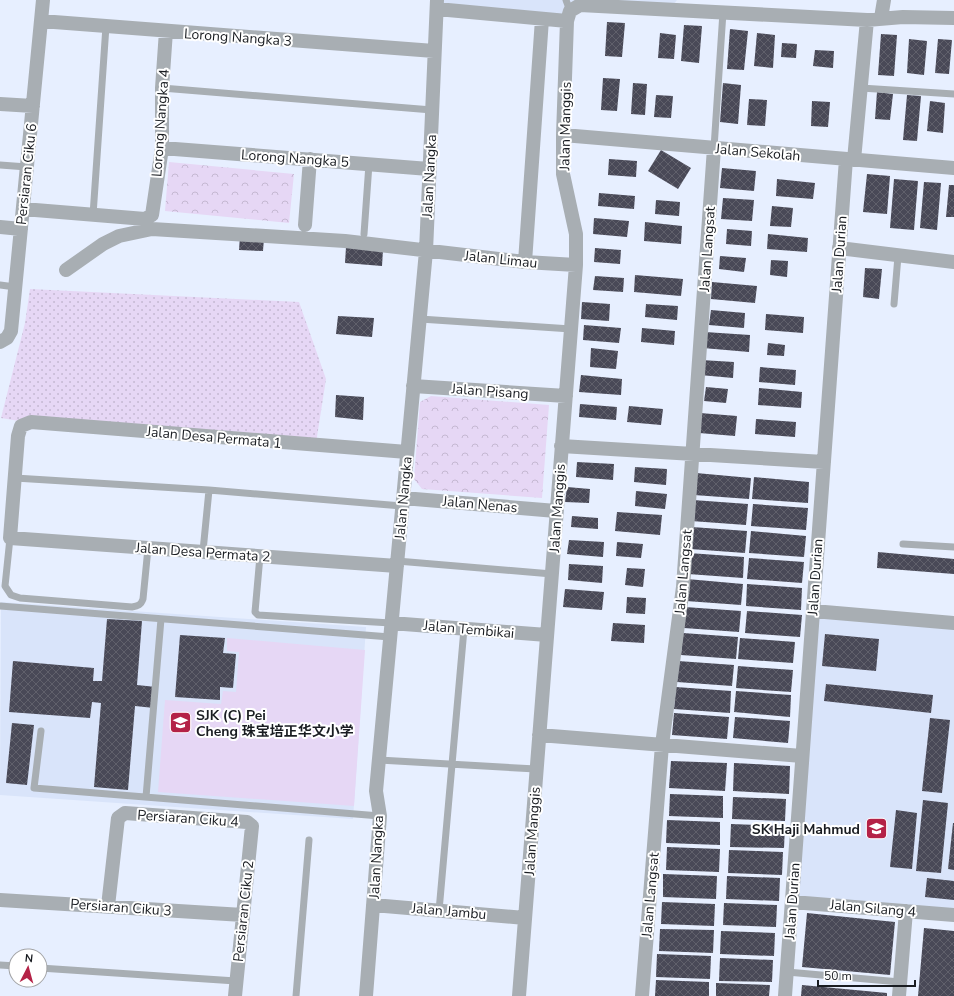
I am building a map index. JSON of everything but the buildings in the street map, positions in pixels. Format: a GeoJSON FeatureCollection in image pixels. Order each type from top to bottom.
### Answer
{"type":"FeatureCollection","features":[{"type":"Feature","properties":{"kind":"street","name":"Persiaran Ciku 6"},"geometry":{"type":"LineString","coordinates":[[0,342],[7,338],[11,331],[43,0]]}},
{"type":"Feature","properties":{"kind":"street","name":"Jalan Durian"},"geometry":{"type":"LineString","coordinates":[[785,996],[839,248],[850,159],[861,88],[874,19],[884,0]]}},
{"type":"Feature","properties":{"kind":"street"},"geometry":{"type":"LineString","coordinates":[[437,5],[542,19],[568,11],[580,5],[679,4],[723,12],[874,19],[923,17],[954,18]]}},
{"type":"Feature","properties":{"kind":"street","name":"Jalan Nangka"},"geometry":{"type":"LineString","coordinates":[[366,996],[380,816],[376,791],[426,251],[437,5]]}},
{"type":"Feature","properties":{"kind":"street","name":"Jalan Manggis"},"geometry":{"type":"LineString","coordinates":[[519,996],[576,265],[576,234],[563,174],[568,11]]}},
{"type":"Feature","properties":{"kind":"street"},"geometry":{"type":"LineString","coordinates":[[525,262],[542,19]]}},
{"type":"Feature","properties":{"kind":"street","name":"Lorong Nangka 3"},"geometry":{"type":"LineString","coordinates":[[41,21],[434,52]]}},
{"type":"Feature","properties":{"kind":"street","name":"Lorong Nangka 4"},"geometry":{"type":"LineString","coordinates":[[93,215],[145,219],[152,215],[162,148],[162,88],[166,32]]}},
{"type":"Feature","properties":{"kind":"street"},"geometry":{"type":"LineString","coordinates":[[0,104],[33,106]]}},
{"type":"Feature","properties":{"kind":"street","name":"Jalan Sekolah"},"geometry":{"type":"LineString","coordinates":[[563,135],[954,168]]}},
{"type":"Feature","properties":{"kind":"street","name":"Lorong Nangka 5"},"geometry":{"type":"LineString","coordinates":[[162,148],[429,169]]}},
{"type":"Feature","properties":{"kind":"street","name":"Jalan Langsat"},"geometry":{"type":"LineString","coordinates":[[642,996],[662,745],[683,587],[714,148]]}},
{"type":"Feature","properties":{"kind":"street"},"geometry":{"type":"LineString","coordinates":[[305,225],[310,159]]}},
{"type":"Feature","properties":{"kind":"street"},"geometry":{"type":"LineString","coordinates":[[23,209],[93,215]]}},
{"type":"Feature","properties":{"kind":"street"},"geometry":{"type":"LineString","coordinates":[[0,227],[21,229]]}},
{"type":"Feature","properties":{"kind":"street","name":"Jalan Limau"},"geometry":{"type":"LineString","coordinates":[[66,270],[103,244],[119,236],[152,228],[345,241],[525,262],[576,265]]}},
{"type":"Feature","properties":{"kind":"street"},"geometry":{"type":"LineString","coordinates":[[839,248],[954,262]]}},
{"type":"Feature","properties":{"kind":"street","name":"Jalan Pisang"},"geometry":{"type":"LineString","coordinates":[[413,386],[566,396]]}},
{"type":"Feature","properties":{"kind":"street","name":"Jalan Desa Permata 1"},"geometry":{"type":"LineString","coordinates":[[15,478],[18,436],[21,426],[30,422],[407,452]]}},
{"type":"Feature","properties":{"kind":"street"},"geometry":{"type":"LineString","coordinates":[[561,446],[824,462]]}},
{"type":"Feature","properties":{"kind":"street"},"geometry":{"type":"LineString","coordinates":[[10,538],[15,478]]}},
{"type":"Feature","properties":{"kind":"street","name":"Jalan Nenas"},"geometry":{"type":"LineString","coordinates":[[403,502],[556,511]]}},
{"type":"Feature","properties":{"kind":"street","name":"Jalan Desa Permata 2"},"geometry":{"type":"LineString","coordinates":[[10,538],[260,556],[397,563]]}},
{"type":"Feature","properties":{"kind":"street"},"geometry":{"type":"LineString","coordinates":[[813,611],[954,623]]}},
{"type":"Feature","properties":{"kind":"street","name":"Jalan Tembikai"},"geometry":{"type":"LineString","coordinates":[[392,623],[547,635]]}},
{"type":"Feature","properties":{"kind":"street"},"geometry":{"type":"LineString","coordinates":[[539,735],[802,756]]}},
{"type":"Feature","properties":{"kind":"street","name":"Persiaran Ciku 4"},"geometry":{"type":"LineString","coordinates":[[108,906],[118,818],[125,814],[247,822],[252,826]]}},
{"type":"Feature","properties":{"kind":"street","name":"Persiaran Ciku 2"},"geometry":{"type":"LineString","coordinates":[[235,996],[252,826]]}},
{"type":"Feature","properties":{"kind":"street","name":"Persiaran Ciku 3"},"geometry":{"type":"LineString","coordinates":[[0,900],[243,915]]}},
{"type":"Feature","properties":{"kind":"street","name":"Jalan Silang 4"},"geometry":{"type":"LineString","coordinates":[[792,902],[954,915]]}},
{"type":"Feature","properties":{"kind":"street","name":"Jalan Jambu"},"geometry":{"type":"LineString","coordinates":[[373,905],[525,918]]}},
{"type":"Feature","properties":{"kind":"street"},"geometry":{"type":"LineString","coordinates":[[898,996],[906,911]]}},
{"type":"Feature","properties":{"kind":"lane"},"geometry":{"type":"LineString","coordinates":[[714,148],[723,12]]}},
{"type":"Feature","properties":{"kind":"lane"},"geometry":{"type":"LineString","coordinates":[[93,215],[106,26]]}},
{"type":"Feature","properties":{"kind":"lane"},"geometry":{"type":"LineString","coordinates":[[162,88],[432,110]]}},
{"type":"Feature","properties":{"kind":"lane"},"geometry":{"type":"LineString","coordinates":[[861,88],[954,94]]}},
{"type":"Feature","properties":{"kind":"lane"},"geometry":{"type":"LineString","coordinates":[[364,234],[369,164]]}},
{"type":"Feature","properties":{"kind":"lane"},"geometry":{"type":"LineString","coordinates":[[0,165],[27,167]]}},
{"type":"Feature","properties":{"kind":"lane"},"geometry":{"type":"LineString","coordinates":[[894,304],[898,256]]}},
{"type":"Feature","properties":{"kind":"lane"},"geometry":{"type":"LineString","coordinates":[[0,285],[15,287]]}},
{"type":"Feature","properties":{"kind":"lane"},"geometry":{"type":"LineString","coordinates":[[420,319],[571,329]]}},
{"type":"Feature","properties":{"kind":"lane"},"geometry":{"type":"LineString","coordinates":[[15,478],[403,502]]}},
{"type":"Feature","properties":{"kind":"lane"},"geometry":{"type":"LineString","coordinates":[[204,551],[209,490]]}},
{"type":"Feature","properties":{"kind":"lane"},"geometry":{"type":"LineString","coordinates":[[10,538],[5,586],[11,595],[20,598],[132,607],[138,606],[144,599],[148,548]]}},
{"type":"Feature","properties":{"kind":"lane"},"geometry":{"type":"LineString","coordinates":[[903,544],[954,547]]}},
{"type":"Feature","properties":{"kind":"lane"},"geometry":{"type":"LineString","coordinates":[[260,556],[256,612],[258,615],[392,623]]}},
{"type":"Feature","properties":{"kind":"lane"},"geometry":{"type":"LineString","coordinates":[[397,563],[552,574]]}},
{"type":"Feature","properties":{"kind":"lane"},"geometry":{"type":"LineString","coordinates":[[0,606],[390,637]]}},
{"type":"Feature","properties":{"kind":"lane"},"geometry":{"type":"LineString","coordinates":[[146,797],[161,619]]}},
{"type":"Feature","properties":{"kind":"lane"},"geometry":{"type":"LineString","coordinates":[[439,911],[464,629]]}},
{"type":"Feature","properties":{"kind":"lane"},"geometry":{"type":"LineString","coordinates":[[41,731],[34,788],[380,816]]}},
{"type":"Feature","properties":{"kind":"lane"},"geometry":{"type":"LineString","coordinates":[[379,760],[536,770]]}},
{"type":"Feature","properties":{"kind":"lane"},"geometry":{"type":"LineString","coordinates":[[296,996],[309,840]]}},
{"type":"Feature","properties":{"kind":"lane"},"geometry":{"type":"LineString","coordinates":[[48,969],[236,981]]}},
{"type":"Feature","properties":{"kind":"lane"},"geometry":{"type":"LineString","coordinates":[[787,972],[900,982]]}},
{"type":"Feature","properties":{"kind":"shaded area"},"geometry":{"type":"Polygon","coordinates":[[[437,0],[677,0],[668,11],[580,4],[567,20],[437,9],[437,0]]]}},
{"type":"Feature","properties":{"kind":"shaded area","name":"SJK (C) Pei Cheng 珠宝培正华文小学"},"geometry":{"type":"Polygon","coordinates":[[[1,602],[366,627],[353,819],[0,795],[1,602]]]}},
{"type":"Feature","properties":{"kind":"shaded area","name":"SK Haji Mahmud"},"geometry":{"type":"Polygon","coordinates":[[[816,605],[954,617],[954,915],[792,902],[816,605]]]}},
{"type":"Feature","properties":{"kind":"green space"},"geometry":{"type":"Polygon","coordinates":[[[169,162],[294,174],[289,223],[165,211],[169,162]]]}},
{"type":"Feature","properties":{"kind":"green space"},"geometry":{"type":"Polygon","coordinates":[[[30,289],[299,302],[326,379],[316,443],[25,422],[1,418],[25,323],[30,289]]]}},
{"type":"Feature","properties":{"kind":"green space"},"geometry":{"type":"Polygon","coordinates":[[[431,396],[549,405],[542,498],[422,489],[414,479],[420,402],[431,396]]]}},
{"type":"Feature","properties":{"kind":"green space"},"geometry":{"type":"Polygon","coordinates":[[[227,638],[365,650],[354,806],[158,792],[165,700],[221,704],[223,691],[236,692],[239,652],[227,651],[227,638]]]}},
{"type":"Feature","properties":{"kind":"place","name":"SJK (C) Pei Cheng 珠宝培正华文小学"},"geometry":{"type":"Point","coordinates":[180,723]}},
{"type":"Feature","properties":{"kind":"place","name":"SK Haji Mahmud"},"geometry":{"type":"Point","coordinates":[876,829]}}]}
